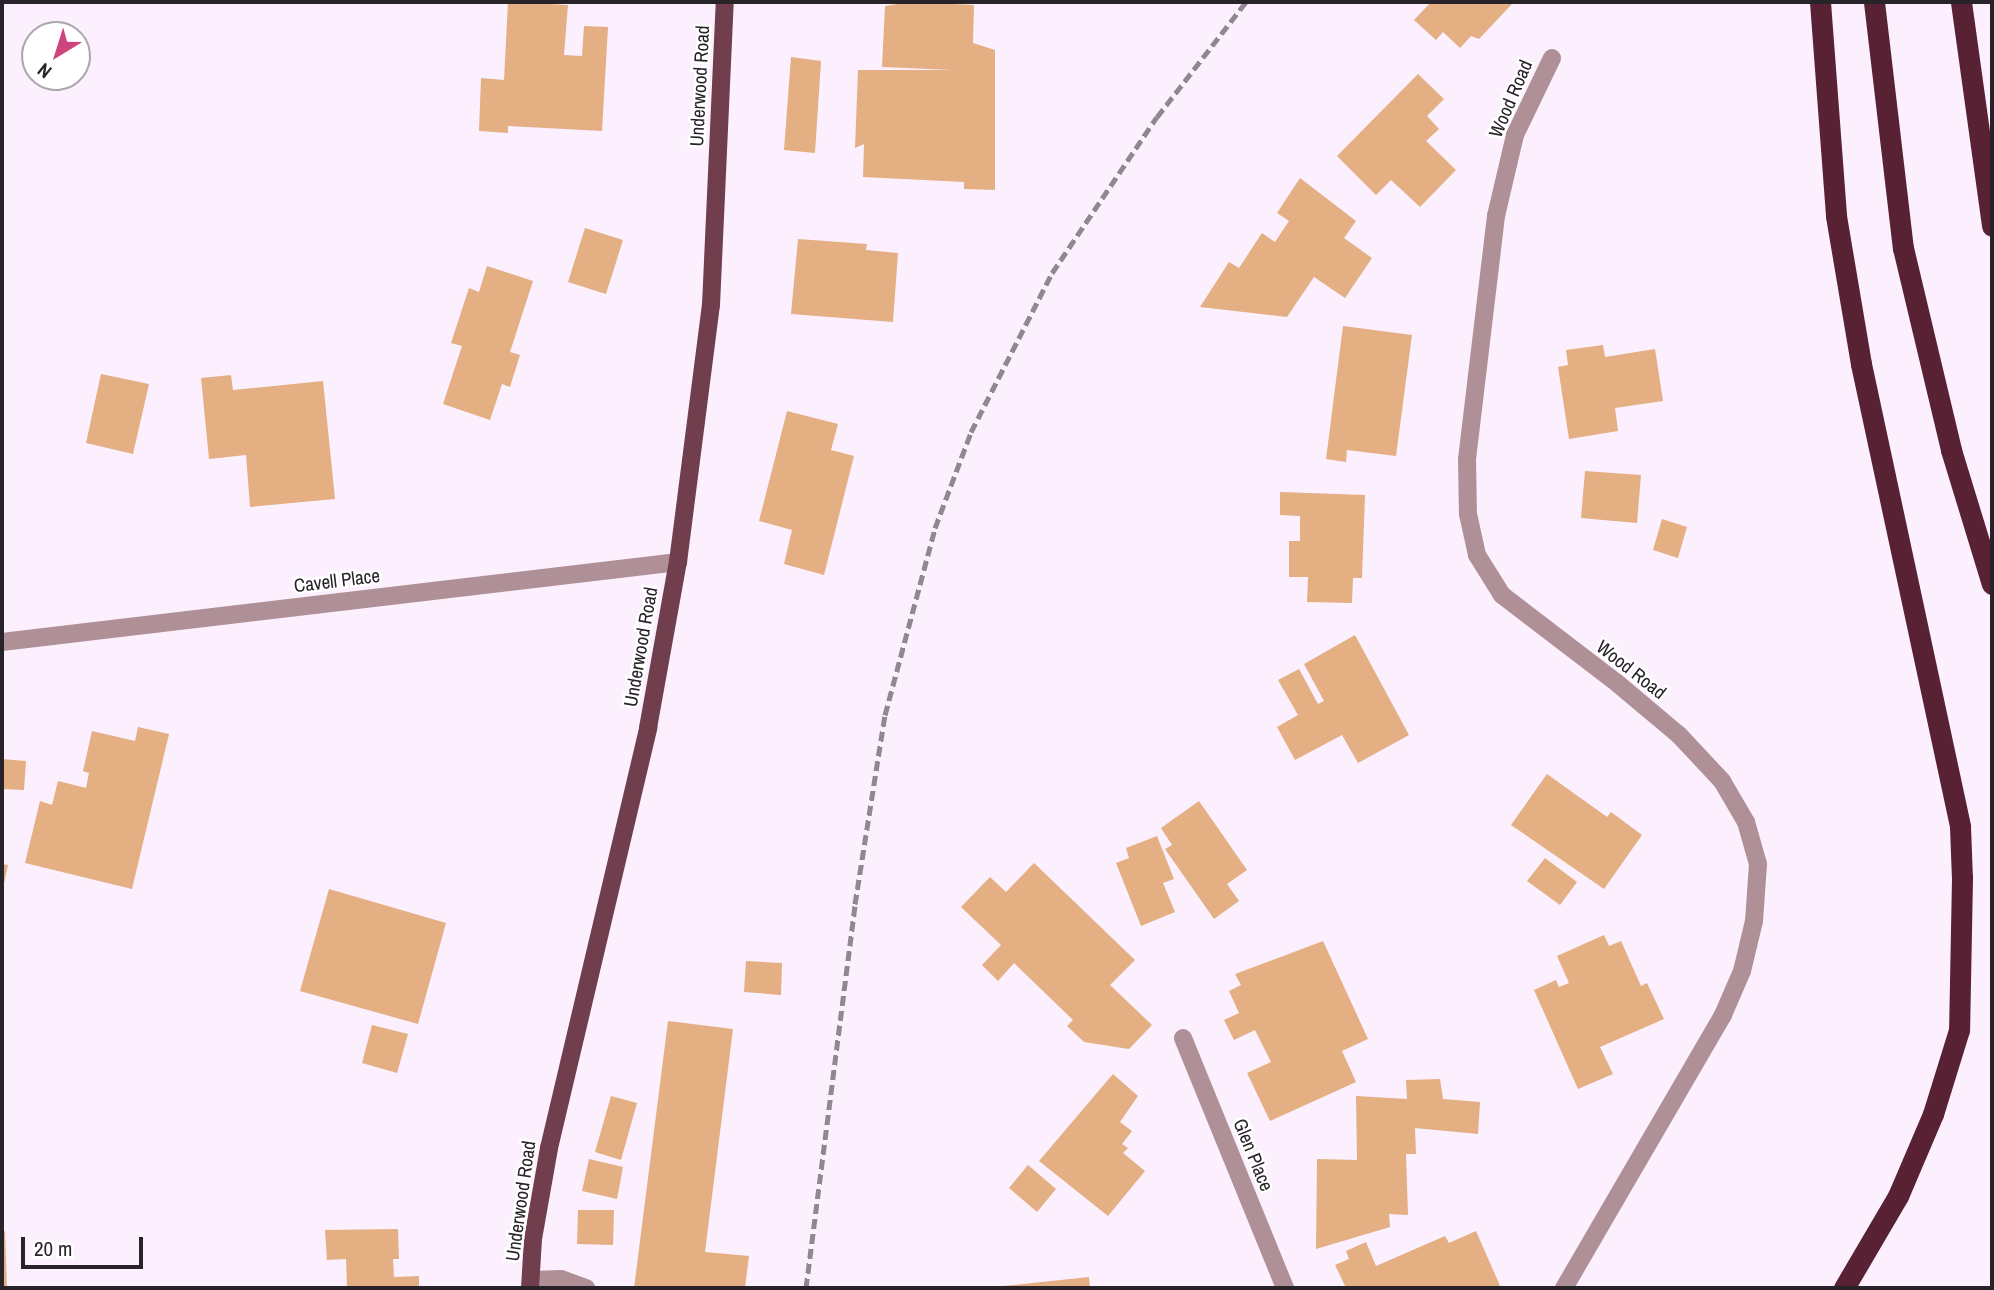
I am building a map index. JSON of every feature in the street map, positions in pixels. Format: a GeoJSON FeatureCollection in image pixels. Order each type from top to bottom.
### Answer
{"type":"FeatureCollection","features":[{"type":"Feature","properties":{"kind":"highway"},"geometry":{"type":"LineString","coordinates":[[1820,2],[1836,216],[1861,364],[1957,814],[1962,878],[1959,1030],[1933,1114],[1898,1196],[1844,1288]]}},
{"type":"Feature","properties":{"kind":"highway"},"geometry":{"type":"LineString","coordinates":[[1874,2],[1903,248],[1951,450],[1992,584]]}},
{"type":"Feature","properties":{"kind":"highway"},"geometry":{"type":"LineString","coordinates":[[1961,2],[1992,226]]}},
{"type":"Feature","properties":{"kind":"main road","name":"Underwood Road"},"geometry":{"type":"LineString","coordinates":[[530,1284],[549,1148],[648,728],[678,562],[711,305],[727,3]]}},
{"type":"Feature","properties":{"kind":"street","name":"Wood Road"},"geometry":{"type":"LineString","coordinates":[[1552,58],[1515,135],[1496,216],[1467,459],[1468,513],[1477,555],[1502,595],[1617,682],[1679,735],[1722,781],[1746,822],[1758,864],[1754,921],[1742,971],[1723,1015],[1564,1288]]}},
{"type":"Feature","properties":{"kind":"street","name":"Cavell Place"},"geometry":{"type":"LineString","coordinates":[[2,642],[678,562]]}},
{"type":"Feature","properties":{"kind":"street","name":"Glen Place"},"geometry":{"type":"LineString","coordinates":[[1183,1038],[1285,1288]]}},
{"type":"Feature","properties":{"kind":"street"},"geometry":{"type":"LineString","coordinates":[[530,1284],[561,1279],[586,1288]]}},
{"type":"Feature","properties":{"kind":"building"},"geometry":{"type":"Polygon","coordinates":[[[508,2],[568,5],[564,55],[582,56],[584,26],[608,27],[602,131],[508,126],[508,133],[479,131],[481,78],[504,80],[508,2]]]}},
{"type":"Feature","properties":{"kind":"building"},"geometry":{"type":"Polygon","coordinates":[[[910,2],[974,5],[973,43],[995,50],[995,190],[964,189],[964,182],[863,177],[864,144],[855,148],[858,70],[952,70],[882,67],[885,6],[910,2]]]}},
{"type":"Feature","properties":{"kind":"building"},"geometry":{"type":"Polygon","coordinates":[[[1431,2],[1512,4],[1479,39],[1471,36],[1460,48],[1443,32],[1436,40],[1414,20],[1431,2]]]}},
{"type":"Feature","properties":{"kind":"building"},"geometry":{"type":"Polygon","coordinates":[[[791,57],[821,61],[815,153],[784,150],[791,57]]]}},
{"type":"Feature","properties":{"kind":"building"},"geometry":{"type":"Polygon","coordinates":[[[1418,74],[1444,99],[1427,116],[1439,129],[1426,141],[1456,170],[1420,207],[1391,180],[1376,195],[1337,156],[1418,74]]]}},
{"type":"Feature","properties":{"kind":"building"},"geometry":{"type":"Polygon","coordinates":[[[1300,178],[1356,221],[1344,238],[1372,258],[1345,298],[1314,277],[1287,317],[1200,307],[1229,262],[1239,268],[1262,233],[1275,242],[1289,221],[1277,213],[1300,178]]]}},
{"type":"Feature","properties":{"kind":"building"},"geometry":{"type":"Polygon","coordinates":[[[585,228],[623,240],[606,294],[568,282],[585,228]]]}},
{"type":"Feature","properties":{"kind":"building"},"geometry":{"type":"Polygon","coordinates":[[[798,239],[867,244],[866,250],[898,253],[893,322],[791,314],[798,239]]]}},
{"type":"Feature","properties":{"kind":"building"},"geometry":{"type":"Polygon","coordinates":[[[487,266],[533,281],[510,352],[520,355],[510,387],[502,384],[490,420],[443,404],[462,346],[451,343],[469,288],[479,292],[487,266]]]}},
{"type":"Feature","properties":{"kind":"building"},"geometry":{"type":"Polygon","coordinates":[[[1343,326],[1412,335],[1396,456],[1347,450],[1346,462],[1326,459],[1343,326]]]}},
{"type":"Feature","properties":{"kind":"building"},"geometry":{"type":"Polygon","coordinates":[[[1603,345],[1605,357],[1655,349],[1663,401],[1615,408],[1618,431],[1569,439],[1558,367],[1568,365],[1566,350],[1603,345]]]}},
{"type":"Feature","properties":{"kind":"building"},"geometry":{"type":"Polygon","coordinates":[[[101,374],[149,384],[133,454],[86,443],[101,374]]]}},
{"type":"Feature","properties":{"kind":"building"},"geometry":{"type":"Polygon","coordinates":[[[231,375],[233,390],[323,381],[335,499],[250,507],[246,455],[209,459],[201,378],[231,375]]]}},
{"type":"Feature","properties":{"kind":"building"},"geometry":{"type":"Polygon","coordinates":[[[787,411],[838,424],[831,450],[854,456],[824,575],[784,564],[792,530],[759,521],[787,411]]]}},
{"type":"Feature","properties":{"kind":"building"},"geometry":{"type":"Polygon","coordinates":[[[1585,471],[1641,475],[1637,523],[1581,518],[1585,471]]]}},
{"type":"Feature","properties":{"kind":"building"},"geometry":{"type":"Polygon","coordinates":[[[1280,492],[1365,495],[1362,578],[1353,578],[1352,603],[1307,602],[1308,577],[1289,577],[1289,541],[1300,541],[1300,516],[1280,515],[1280,492]]]}},
{"type":"Feature","properties":{"kind":"building"},"geometry":{"type":"Polygon","coordinates":[[[1662,519],[1687,527],[1678,558],[1653,550],[1662,519]]]}},
{"type":"Feature","properties":{"kind":"building"},"geometry":{"type":"Polygon","coordinates":[[[1355,635],[1409,735],[1358,763],[1342,735],[1295,760],[1277,727],[1298,715],[1278,680],[1299,669],[1318,704],[1324,701],[1304,664],[1355,635]]]}},
{"type":"Feature","properties":{"kind":"building"},"geometry":{"type":"Polygon","coordinates":[[[138,727],[169,734],[132,889],[25,863],[40,801],[52,805],[58,781],[86,788],[89,773],[83,771],[92,731],[135,741],[138,727]]]}},
{"type":"Feature","properties":{"kind":"building"},"geometry":{"type":"Polygon","coordinates":[[[2,759],[26,761],[24,790],[2,789],[2,759]]]}},
{"type":"Feature","properties":{"kind":"building"},"geometry":{"type":"Polygon","coordinates":[[[1547,774],[1607,817],[1611,812],[1642,835],[1604,889],[1511,825],[1547,774]]]}},
{"type":"Feature","properties":{"kind":"building"},"geometry":{"type":"Polygon","coordinates":[[[1199,801],[1247,870],[1227,884],[1239,901],[1214,919],[1165,849],[1172,845],[1161,828],[1199,801]]]}},
{"type":"Feature","properties":{"kind":"building"},"geometry":{"type":"Polygon","coordinates":[[[1157,836],[1174,879],[1163,883],[1175,912],[1141,926],[1116,863],[1129,858],[1126,848],[1157,836]]]}},
{"type":"Feature","properties":{"kind":"building"},"geometry":{"type":"Polygon","coordinates":[[[1545,858],[1577,882],[1560,905],[1527,881],[1545,858]]]}},
{"type":"Feature","properties":{"kind":"building"},"geometry":{"type":"Polygon","coordinates":[[[1034,863],[1135,960],[1110,985],[1152,1025],[1129,1049],[1084,1042],[1067,1026],[1073,1020],[1014,963],[998,981],[982,965],[1001,945],[961,907],[990,877],[1006,892],[1034,863]]]}},
{"type":"Feature","properties":{"kind":"building"},"geometry":{"type":"Polygon","coordinates":[[[2,864],[8,865],[3,888],[2,887],[2,864]]]}},
{"type":"Feature","properties":{"kind":"building"},"geometry":{"type":"Polygon","coordinates":[[[329,889],[446,923],[418,1024],[300,991],[329,889]]]}},
{"type":"Feature","properties":{"kind":"building"},"geometry":{"type":"Polygon","coordinates":[[[1604,935],[1609,946],[1621,941],[1641,986],[1647,983],[1664,1019],[1600,1047],[1613,1074],[1578,1089],[1534,990],[1556,980],[1559,987],[1569,983],[1557,956],[1604,935]]]}},
{"type":"Feature","properties":{"kind":"building"},"geometry":{"type":"Polygon","coordinates":[[[1323,941],[1368,1039],[1342,1051],[1356,1082],[1270,1121],[1247,1073],[1271,1062],[1255,1030],[1234,1040],[1224,1020],[1239,1013],[1229,991],[1241,985],[1235,974],[1323,941]]]}},
{"type":"Feature","properties":{"kind":"building"},"geometry":{"type":"Polygon","coordinates":[[[746,961],[782,963],[781,995],[744,992],[746,961]]]}},
{"type":"Feature","properties":{"kind":"building"},"geometry":{"type":"Polygon","coordinates":[[[668,1021],[733,1029],[705,1252],[749,1256],[745,1288],[634,1288],[668,1021]]]}},
{"type":"Feature","properties":{"kind":"building"},"geometry":{"type":"Polygon","coordinates":[[[372,1025],[408,1034],[397,1073],[362,1063],[372,1025]]]}},
{"type":"Feature","properties":{"kind":"building"},"geometry":{"type":"Polygon","coordinates":[[[1113,1074],[1138,1096],[1120,1122],[1132,1131],[1122,1144],[1128,1148],[1123,1153],[1145,1171],[1108,1216],[1039,1161],[1113,1074]]]}},
{"type":"Feature","properties":{"kind":"building"},"geometry":{"type":"Polygon","coordinates":[[[1440,1079],[1443,1099],[1480,1102],[1478,1134],[1415,1128],[1416,1154],[1406,1154],[1408,1215],[1389,1214],[1390,1227],[1316,1249],[1317,1159],[1357,1160],[1356,1096],[1407,1099],[1406,1080],[1440,1079]]]}},
{"type":"Feature","properties":{"kind":"building"},"geometry":{"type":"Polygon","coordinates":[[[611,1096],[637,1103],[621,1160],[595,1152],[611,1096]]]}},
{"type":"Feature","properties":{"kind":"building"},"geometry":{"type":"Polygon","coordinates":[[[589,1159],[623,1167],[617,1199],[582,1191],[589,1159]]]}},
{"type":"Feature","properties":{"kind":"building"},"geometry":{"type":"Polygon","coordinates":[[[1028,1165],[1056,1189],[1037,1212],[1009,1188],[1028,1165]]]}},
{"type":"Feature","properties":{"kind":"building"},"geometry":{"type":"Polygon","coordinates":[[[578,1210],[614,1210],[613,1245],[577,1244],[578,1210]]]}},
{"type":"Feature","properties":{"kind":"building"},"geometry":{"type":"Polygon","coordinates":[[[398,1229],[399,1259],[393,1259],[394,1277],[419,1276],[419,1288],[347,1288],[346,1259],[327,1260],[325,1230],[398,1229]]]}},
{"type":"Feature","properties":{"kind":"building"},"geometry":{"type":"Polygon","coordinates":[[[5,1231],[7,1288],[2,1288],[2,1232],[5,1231]]]}},
{"type":"Feature","properties":{"kind":"building"},"geometry":{"type":"Polygon","coordinates":[[[1476,1231],[1501,1288],[1346,1288],[1335,1265],[1349,1259],[1346,1251],[1366,1242],[1376,1266],[1445,1236],[1449,1243],[1476,1231]]]}},
{"type":"Feature","properties":{"kind":"building"},"geometry":{"type":"Polygon","coordinates":[[[1089,1277],[1090,1288],[1003,1288],[1003,1286],[1089,1277]]]}},
{"type":"Feature","properties":{"kind":"railway"},"geometry":{"type":"LineString","coordinates":[[806,1288],[855,904],[885,715],[935,528],[971,432],[1052,273],[1157,117],[1246,2]]}}]}
